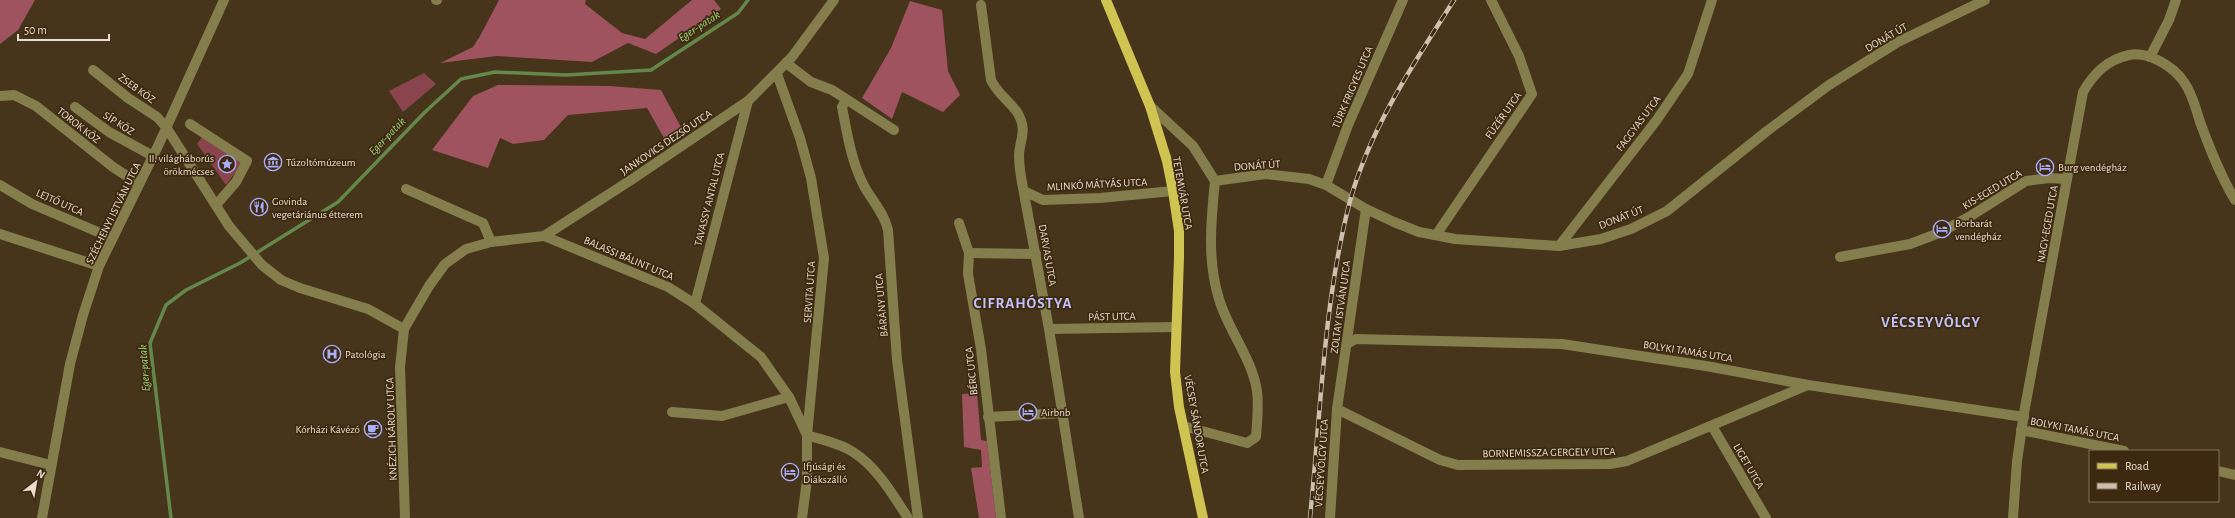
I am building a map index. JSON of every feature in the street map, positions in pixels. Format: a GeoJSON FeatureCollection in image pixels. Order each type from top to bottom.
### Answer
{"type":"FeatureCollection","features":[{"type":"Feature","properties":{"kind":"main road","name":"TETEMVÁR UTCA"},"geometry":{"type":"LineString","coordinates":[[1107,0],[1150,106],[1167,161],[1179,231],[1179,286]]}},
{"type":"Feature","properties":{"kind":"main road","name":"VÉCSEY SÁNDOR UTCA"},"geometry":{"type":"LineString","coordinates":[[1179,286],[1175,372],[1183,426],[1203,518]]}},
{"type":"Feature","properties":{"kind":"street","name":"SZÉCHENYI ISTVÁN UTCA"},"geometry":{"type":"LineString","coordinates":[[42,518],[70,364],[83,315],[99,266],[140,184],[224,0]]}},
{"type":"Feature","properties":{"kind":"street","name":"JANKOVICS DEZSŐ UTCA"},"geometry":{"type":"LineString","coordinates":[[544,236],[631,180],[748,101],[777,74],[789,60],[834,0]]}},
{"type":"Feature","properties":{"kind":"street","name":"TÜRK FRIGYES UTCA"},"geometry":{"type":"LineString","coordinates":[[1326,185],[1348,125],[1403,0]]}},
{"type":"Feature","properties":{"kind":"street","name":"FÜZÉR UTCA"},"geometry":{"type":"LineString","coordinates":[[1436,235],[1532,94],[1519,56],[1491,0]]}},
{"type":"Feature","properties":{"kind":"street","name":"FAGGYAS UTCA"},"geometry":{"type":"LineString","coordinates":[[1559,246],[1656,121],[1688,74],[1712,0]]}},
{"type":"Feature","properties":{"kind":"street","name":"DONÁT ÚT"},"geometry":{"type":"LineString","coordinates":[[1215,181],[1265,174],[1302,178],[1326,185],[1366,209],[1420,232],[1436,235],[1484,242],[1559,246],[1601,239],[1631,229],[1667,211],[1767,131],[1829,85],[1898,42],[1985,0]]}},
{"type":"Feature","properties":{"kind":"street"},"geometry":{"type":"LineString","coordinates":[[2150,57],[2170,20],[2176,0]]}},
{"type":"Feature","properties":{"kind":"street","name":"DARVAS UTCA"},"geometry":{"type":"LineString","coordinates":[[981,6],[991,80],[995,88],[1016,111],[1022,121],[1023,138],[1019,154],[1024,191],[1049,329],[1079,518]]}},
{"type":"Feature","properties":{"kind":"street","name":"NAGY-EGED UTCA"},"geometry":{"type":"LineString","coordinates":[[2013,518],[2017,461],[2024,417],[2083,92],[2090,79],[2101,68],[2123,57],[2134,54],[2150,57],[2172,70],[2184,82],[2219,173],[2235,200]]}},
{"type":"Feature","properties":{"kind":"street"},"geometry":{"type":"LineString","coordinates":[[789,60],[811,82],[832,90],[894,130]]}},
{"type":"Feature","properties":{"kind":"street","name":"ZSEB KÖZ"},"geometry":{"type":"LineString","coordinates":[[93,70],[128,98],[157,117],[166,127]]}},
{"type":"Feature","properties":{"kind":"street","name":"SERVITA UTCA"},"geometry":{"type":"LineString","coordinates":[[777,74],[800,138],[811,178],[824,258],[807,435],[807,480],[802,518]]}},
{"type":"Feature","properties":{"kind":"street","name":"TOROK KÖZ"},"geometry":{"type":"LineString","coordinates":[[0,96],[14,95],[36,106],[113,167],[140,184]]}},
{"type":"Feature","properties":{"kind":"street","name":"BÁRÁNY UTCA"},"geometry":{"type":"LineString","coordinates":[[846,100],[842,107],[856,167],[863,185],[886,222],[888,230],[897,368],[918,518]]}},
{"type":"Feature","properties":{"kind":"street","name":"TAVASSY ANTAL UTCA"},"geometry":{"type":"LineString","coordinates":[[695,304],[748,101]]}},
{"type":"Feature","properties":{"kind":"street","name":"TETEMVÁR UTCA"},"geometry":{"type":"LineString","coordinates":[[1150,106],[1193,146],[1215,181]]}},
{"type":"Feature","properties":{"kind":"street","name":"SÍP KÖZ"},"geometry":{"type":"LineString","coordinates":[[74,107],[109,132],[153,156]]}},
{"type":"Feature","properties":{"kind":"street"},"geometry":{"type":"LineString","coordinates":[[190,124],[247,161],[236,182],[216,205]]}},
{"type":"Feature","properties":{"kind":"street"},"geometry":{"type":"LineString","coordinates":[[166,127],[246,249],[262,265],[287,282],[368,309],[404,329]]}},
{"type":"Feature","properties":{"kind":"street","name":"KIS-EGED UTCA"},"geometry":{"type":"LineString","coordinates":[[1840,257],[1910,244],[1939,233],[1969,218],[2026,181],[2049,178],[2067,179]]}},
{"type":"Feature","properties":{"kind":"street"},"geometry":{"type":"LineString","coordinates":[[1183,426],[1247,443],[1256,437],[1257,391],[1248,363],[1226,320],[1218,297],[1210,255],[1215,181]]}},
{"type":"Feature","properties":{"kind":"street","name":"LEJTŐ UTCA"},"geometry":{"type":"LineString","coordinates":[[0,184],[32,204],[112,238]]}},
{"type":"Feature","properties":{"kind":"street"},"geometry":{"type":"LineString","coordinates":[[406,189],[483,223],[491,242]]}},
{"type":"Feature","properties":{"kind":"street","name":"MLINKÓ MÁTYÁS UTCA"},"geometry":{"type":"LineString","coordinates":[[1024,191],[1043,200],[1100,198],[1173,191]]}},
{"type":"Feature","properties":{"kind":"street","name":"ZOLTAY ISTVÁN UTCA"},"geometry":{"type":"LineString","coordinates":[[1337,409],[1366,209]]}},
{"type":"Feature","properties":{"kind":"street","name":"BÉRC UTCA"},"geometry":{"type":"LineString","coordinates":[[959,223],[969,253],[968,274],[981,349],[1001,518]]}},
{"type":"Feature","properties":{"kind":"street"},"geometry":{"type":"LineString","coordinates":[[0,234],[99,266]]}},
{"type":"Feature","properties":{"kind":"street","name":"BALASSI BÁLINT UTCA"},"geometry":{"type":"LineString","coordinates":[[404,329],[429,286],[445,264],[466,249],[491,242],[544,236],[668,287],[695,304],[762,357],[789,397],[807,435]]}},
{"type":"Feature","properties":{"kind":"street"},"geometry":{"type":"LineString","coordinates":[[969,253],[1036,254]]}},
{"type":"Feature","properties":{"kind":"street","name":"PÁST UTCA"},"geometry":{"type":"LineString","coordinates":[[1049,329],[1176,327]]}},
{"type":"Feature","properties":{"kind":"street","name":"KNÉZICH KÁROLY UTCA"},"geometry":{"type":"LineString","coordinates":[[404,329],[400,368],[406,518]]}},
{"type":"Feature","properties":{"kind":"street","name":"BOLYKI TAMÁS UTCA"},"geometry":{"type":"LineString","coordinates":[[1347,344],[1356,339],[1562,344],[1706,366],[1808,385],[2024,417]]}},
{"type":"Feature","properties":{"kind":"street","name":"BORNEMISSZA GERGELY UTCA"},"geometry":{"type":"LineString","coordinates":[[1337,409],[1440,460],[1458,466],[1610,464],[1627,461],[1808,385]]}},
{"type":"Feature","properties":{"kind":"street"},"geometry":{"type":"LineString","coordinates":[[672,412],[722,416],[789,397]]}},
{"type":"Feature","properties":{"kind":"street","name":"VÉCSEYVÖLGY UTCA"},"geometry":{"type":"LineString","coordinates":[[1330,518],[1337,409]]}},
{"type":"Feature","properties":{"kind":"street"},"geometry":{"type":"LineString","coordinates":[[988,417],[1063,413]]}},
{"type":"Feature","properties":{"kind":"street","name":"LIGET UTCA"},"geometry":{"type":"LineString","coordinates":[[1712,426],[1766,518]]}},
{"type":"Feature","properties":{"kind":"street","name":"BOLYKI TAMÁS UTCA"},"geometry":{"type":"LineString","coordinates":[[2022,430],[2119,450]]}},
{"type":"Feature","properties":{"kind":"street"},"geometry":{"type":"LineString","coordinates":[[807,435],[841,446],[864,460],[889,490],[908,518]]}},
{"type":"Feature","properties":{"kind":"street"},"geometry":{"type":"LineString","coordinates":[[0,452],[51,465]]}},
{"type":"Feature","properties":{"kind":"street"},"geometry":{"type":"LineString","coordinates":[[2219,471],[2235,475]]}},
{"type":"Feature","properties":{"kind":"shaded area"},"geometry":{"type":"Polygon","coordinates":[[[0,0],[35,0],[18,30],[0,44],[0,0]]]}},
{"type":"Feature","properties":{"kind":"shaded area"},"geometry":{"type":"Polygon","coordinates":[[[499,0],[586,0],[585,4],[622,33],[645,39],[692,0],[714,0],[721,9],[656,54],[628,43],[592,62],[497,56],[440,63],[473,47],[499,0]]]}},
{"type":"Feature","properties":{"kind":"shaded area"},"geometry":{"type":"Polygon","coordinates":[[[910,1],[942,10],[948,71],[960,95],[943,112],[902,92],[892,119],[862,98],[891,48],[910,1]]]}},
{"type":"Feature","properties":{"kind":"shaded area"},"geometry":{"type":"Polygon","coordinates":[[[424,73],[436,84],[403,112],[389,91],[424,73]]]}},
{"type":"Feature","properties":{"kind":"shaded area"},"geometry":{"type":"Polygon","coordinates":[[[498,85],[610,86],[661,90],[682,129],[664,138],[647,108],[568,115],[544,140],[513,144],[500,138],[488,168],[432,150],[473,96],[498,85]]]}},
{"type":"Feature","properties":{"kind":"shaded area"},"geometry":{"type":"Polygon","coordinates":[[[202,137],[243,162],[226,185],[197,144],[202,137]]]}},
{"type":"Feature","properties":{"kind":"shaded area"},"geometry":{"type":"Polygon","coordinates":[[[977,393],[981,440],[987,441],[996,518],[979,518],[971,468],[982,467],[981,450],[964,447],[962,394],[977,393]]]}},
{"type":"Feature","properties":{"kind":"waterway","name":"Eger-patak"},"geometry":{"type":"LineString","coordinates":[[171,518],[150,343],[166,305],[186,290],[240,263],[338,202],[425,112],[461,79],[495,72],[566,75],[651,70],[738,13],[748,0]]}},
{"type":"Feature","properties":{"kind":"railway"},"geometry":{"type":"LineString","coordinates":[[1310,518],[1328,319],[1341,240],[1350,201],[1369,148],[1381,122],[1394,97],[1454,0]]}},
{"type":"Feature","properties":{"kind":"place","name":"Tűzoltómúzeum"},"geometry":{"type":"Point","coordinates":[273,162]}},
{"type":"Feature","properties":{"kind":"place","name":"II. világháborús örökmécses"},"geometry":{"type":"Point","coordinates":[227,164]}},
{"type":"Feature","properties":{"kind":"place","name":"Burg vendégház"},"geometry":{"type":"Point","coordinates":[2045,167]}},
{"type":"Feature","properties":{"kind":"place","name":"Govinda vegetáriánus étterem"},"geometry":{"type":"Point","coordinates":[259,207]}},
{"type":"Feature","properties":{"kind":"place","name":"Borbarát vendégház"},"geometry":{"type":"Point","coordinates":[1942,229]}},
{"type":"Feature","properties":{"kind":"place","name":"Patológia"},"geometry":{"type":"Point","coordinates":[332,354]}},
{"type":"Feature","properties":{"kind":"place","name":"Airbnb"},"geometry":{"type":"Point","coordinates":[1028,412]}},
{"type":"Feature","properties":{"kind":"place","name":"Kórházi Kávézó"},"geometry":{"type":"Point","coordinates":[373,429]}},
{"type":"Feature","properties":{"kind":"place","name":"Ifjúsági és Diákszálló"},"geometry":{"type":"Point","coordinates":[790,472]}},
{"type":"Feature","properties":{"kind":"district","name":"CIFRAHÓSTYA"},"geometry":{"type":"Point","coordinates":[1023,303]}},
{"type":"Feature","properties":{"kind":"district","name":"VÉCSEYVÖLGY"},"geometry":{"type":"Point","coordinates":[1931,322]}}]}
